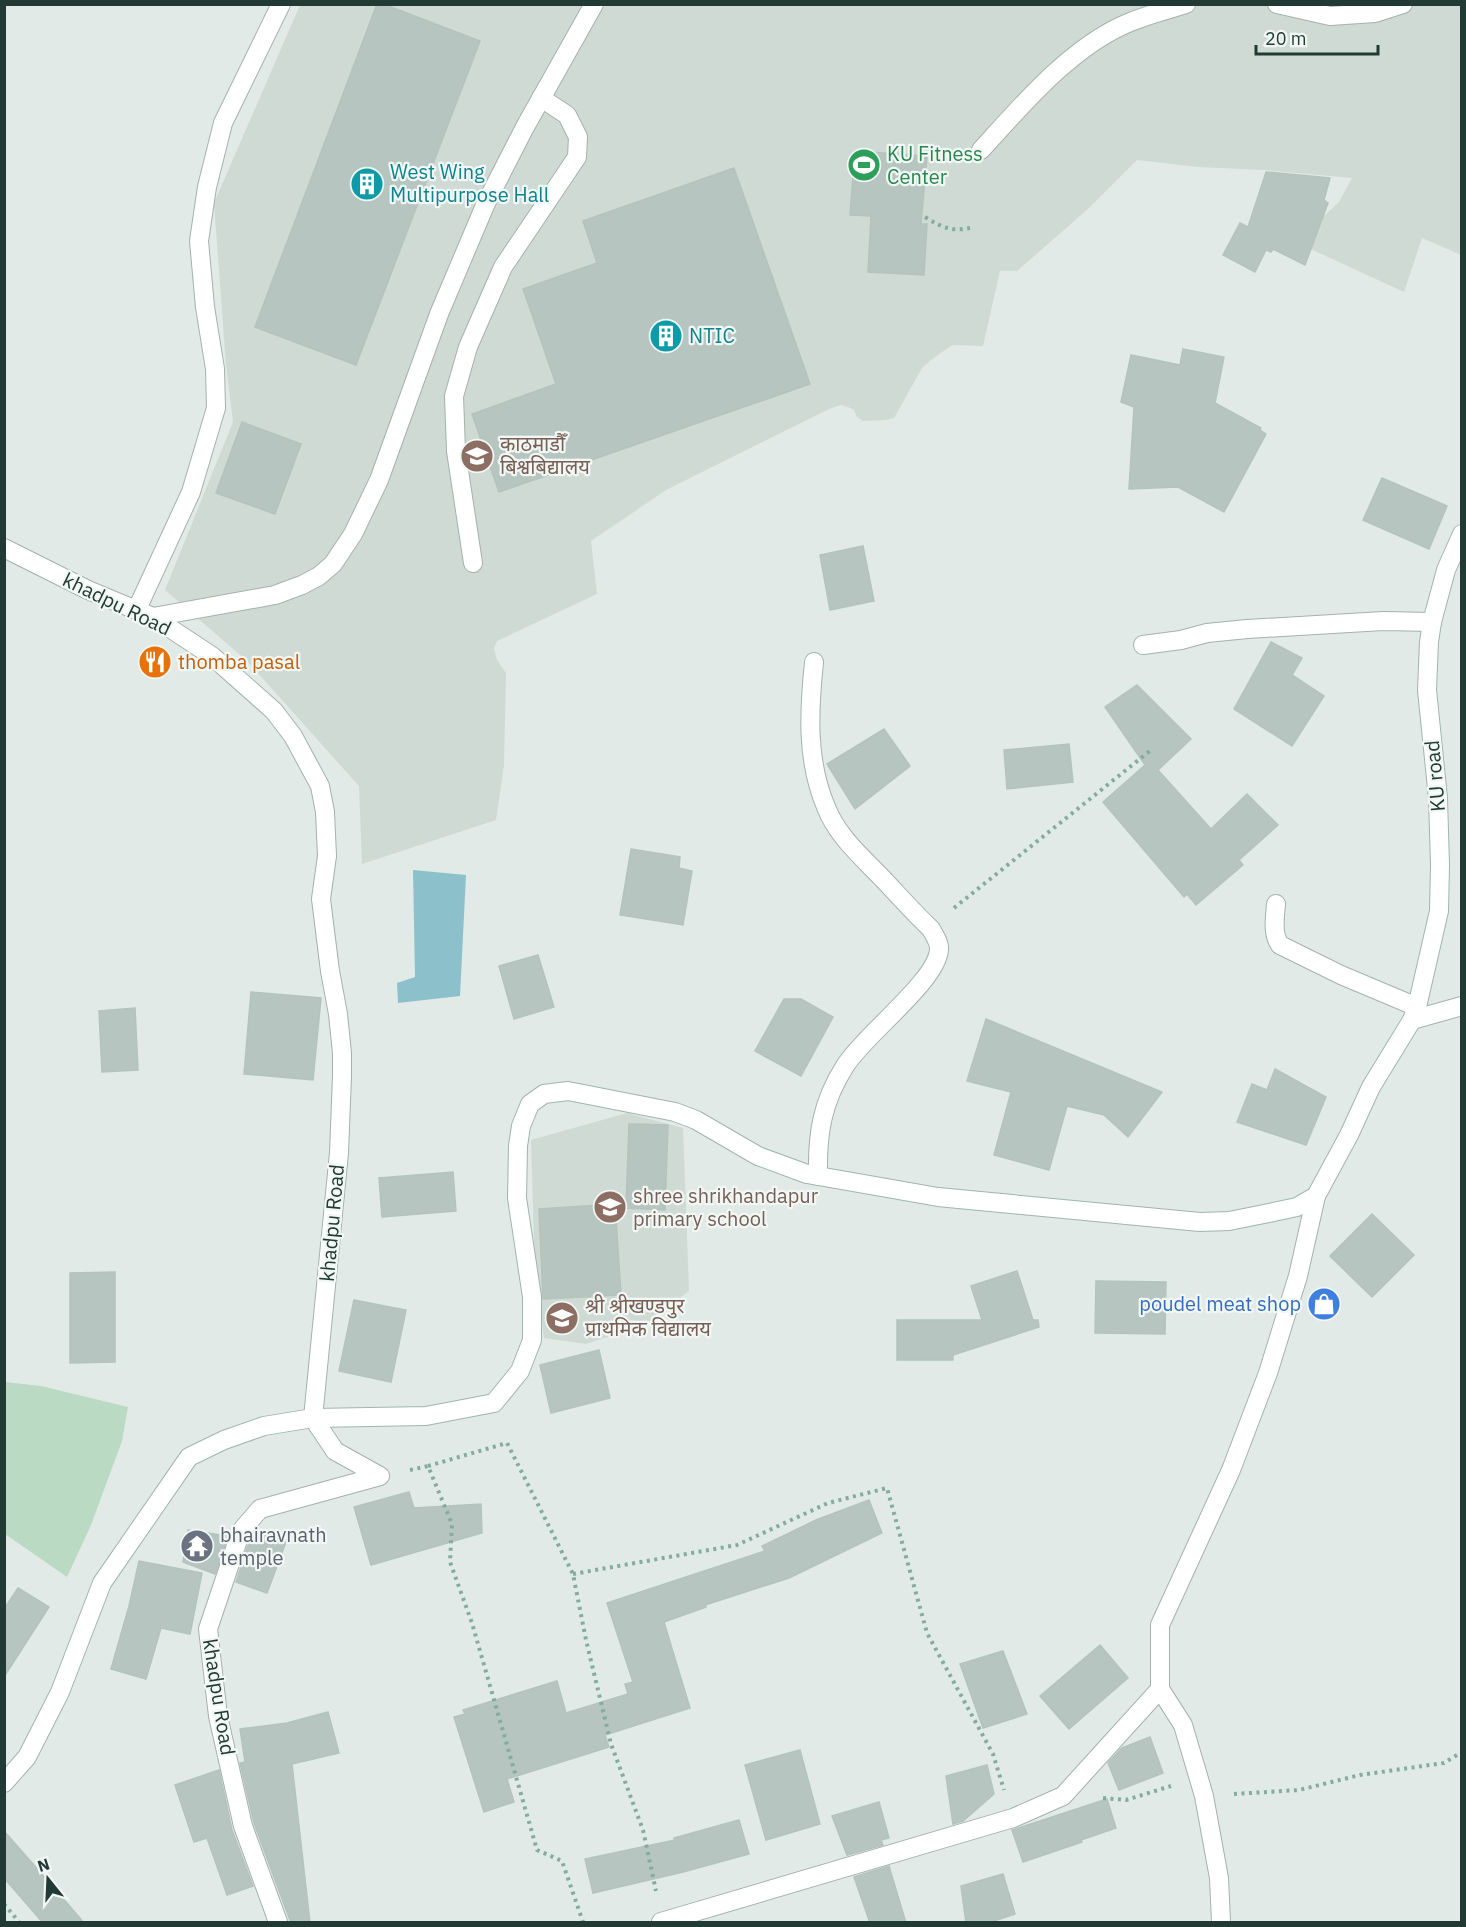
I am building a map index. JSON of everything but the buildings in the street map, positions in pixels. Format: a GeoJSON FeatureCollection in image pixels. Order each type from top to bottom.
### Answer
{"type":"FeatureCollection","features":[{"type":"Feature","properties":{"kind":"street"},"geometry":{"type":"LineString","coordinates":[[281,4],[223,123],[207,187],[200,241],[205,307],[215,369],[216,408],[191,492],[145,613],[274,595],[302,585],[333,564],[353,534],[379,480],[438,314],[486,203],[594,4]]}},
{"type":"Feature","properties":{"kind":"street"},"geometry":{"type":"LineString","coordinates":[[981,150],[1040,86],[1093,43],[1128,23],[1186,4]]}},
{"type":"Feature","properties":{"kind":"street"},"geometry":{"type":"LineString","coordinates":[[1277,4],[1330,16],[1374,13],[1403,4]]}},
{"type":"Feature","properties":{"kind":"street"},"geometry":{"type":"LineString","coordinates":[[473,563],[456,451],[454,396],[468,347],[503,267],[577,156],[578,137],[567,115],[541,98]]}},
{"type":"Feature","properties":{"kind":"street","name":"KU road"},"geometry":{"type":"LineString","coordinates":[[1160,1689],[1160,1625],[1231,1470],[1268,1373],[1298,1276],[1316,1196],[1349,1135],[1371,1087],[1415,1013],[1439,911],[1438,798],[1427,690],[1432,622],[1446,570],[1461,534]]}},
{"type":"Feature","properties":{"kind":"street","name":"khadpu Road"},"geometry":{"type":"LineString","coordinates":[[4,548],[88,590],[145,613],[212,656],[274,711],[293,736],[320,786],[327,856],[321,899],[338,1014],[342,1076],[339,1153],[314,1418]]}},
{"type":"Feature","properties":{"kind":"street"},"geometry":{"type":"LineString","coordinates":[[1143,645],[1181,640],[1207,633],[1247,629],[1383,621],[1432,622]]}},
{"type":"Feature","properties":{"kind":"street"},"geometry":{"type":"LineString","coordinates":[[814,662],[809,714],[810,739],[815,771],[826,809],[846,841],[931,929],[940,946],[937,962],[912,994],[845,1065],[828,1096],[823,1110],[817,1148],[818,1176]]}},
{"type":"Feature","properties":{"kind":"street"},"geometry":{"type":"LineString","coordinates":[[1276,904],[1275,930],[1276,939],[1280,945],[1415,1013],[1461,1006]]}},
{"type":"Feature","properties":{"kind":"street"},"geometry":{"type":"LineString","coordinates":[[4,1783],[27,1756],[60,1692],[102,1583],[189,1457],[224,1440],[264,1426],[314,1418],[426,1416],[494,1403],[520,1371],[532,1340],[532,1297],[517,1198],[518,1146],[521,1126],[530,1104],[544,1094],[568,1091],[675,1112],[696,1120],[766,1159],[789,1168],[818,1176],[938,1197],[1200,1222],[1229,1221],[1269,1213],[1297,1206],[1316,1196]]}},
{"type":"Feature","properties":{"kind":"street"},"geometry":{"type":"LineString","coordinates":[[314,1418],[335,1451],[380,1476]]}},
{"type":"Feature","properties":{"kind":"street","name":"khadpu Road"},"geometry":{"type":"LineString","coordinates":[[278,1923],[243,1826],[218,1716],[208,1629],[241,1531],[260,1509],[380,1476]]}},
{"type":"Feature","properties":{"kind":"street"},"geometry":{"type":"LineString","coordinates":[[662,1922],[1013,1818],[1063,1796],[1160,1689],[1183,1725],[1204,1796],[1219,1878],[1221,1923]]}},
{"type":"Feature","properties":{"kind":"path"},"geometry":{"type":"LineString","coordinates":[[925,217],[956,231],[970,228]]}},
{"type":"Feature","properties":{"kind":"path"},"geometry":{"type":"LineString","coordinates":[[931,929],[1151,750]]}},
{"type":"Feature","properties":{"kind":"path"},"geometry":{"type":"LineString","coordinates":[[380,1476],[429,1466],[507,1443],[573,1574],[611,1744],[643,1830],[662,1922]]}},
{"type":"Feature","properties":{"kind":"path"},"geometry":{"type":"LineString","coordinates":[[429,1466],[452,1524],[450,1562],[472,1623],[537,1850],[562,1861],[583,1923]]}},
{"type":"Feature","properties":{"kind":"path"},"geometry":{"type":"LineString","coordinates":[[573,1574],[737,1545],[828,1503],[887,1488],[927,1633],[993,1754],[1013,1818]]}},
{"type":"Feature","properties":{"kind":"path"},"geometry":{"type":"LineString","coordinates":[[1063,1796],[1126,1800],[1184,1782],[1204,1796],[1299,1790],[1360,1775],[1444,1763],[1461,1752]]}},
{"type":"Feature","properties":{"kind":"path"},"geometry":{"type":"LineString","coordinates":[[4,1904],[20,1923]]}},
{"type":"Feature","properties":{"kind":"shaded area","name":"काठमाडौँ बिश्वबिद्यालय"},"geometry":{"type":"Polygon","coordinates":[[[300,5],[1461,5],[1461,255],[1422,238],[1404,292],[1302,245],[1312,227],[1339,202],[1352,178],[1198,167],[1137,160],[1088,209],[1017,271],[1000,271],[983,346],[952,345],[931,360],[922,368],[894,418],[863,421],[857,417],[854,410],[848,407],[841,405],[829,409],[666,490],[591,541],[597,594],[497,641],[494,648],[497,660],[506,673],[504,765],[496,820],[362,864],[359,786],[247,661],[165,590],[233,422],[226,365],[214,203],[300,5]]]}},
{"type":"Feature","properties":{"kind":"shaded area","name":"shree shrikhandapur primary school"},"geometry":{"type":"Polygon","coordinates":[[[627,1113],[683,1128],[689,1291],[645,1325],[586,1344],[544,1338],[535,1275],[531,1140],[627,1113]]]}},
{"type":"Feature","properties":{"kind":"green space"},"geometry":{"type":"Polygon","coordinates":[[[5,1382],[41,1386],[128,1407],[122,1441],[91,1525],[67,1577],[5,1534],[5,1382]]]}},
{"type":"Feature","properties":{"kind":"water"},"geometry":{"type":"Polygon","coordinates":[[[413,870],[466,875],[460,996],[398,1003],[397,983],[415,977],[413,870]]]}},
{"type":"Feature","properties":{"kind":"place","name":"KU Fitness Center"},"geometry":{"type":"Point","coordinates":[864,165]}},
{"type":"Feature","properties":{"kind":"place","name":"West Wing Multipurpose Hall"},"geometry":{"type":"Point","coordinates":[367,184]}},
{"type":"Feature","properties":{"kind":"place","name":"NTIC"},"geometry":{"type":"Point","coordinates":[666,336]}},
{"type":"Feature","properties":{"kind":"place","name":"काठमाडौँ बिश्वबिद्यालय"},"geometry":{"type":"Point","coordinates":[477,456]}},
{"type":"Feature","properties":{"kind":"place","name":"thomba pasal"},"geometry":{"type":"Point","coordinates":[155,662]}},
{"type":"Feature","properties":{"kind":"place","name":"shree shrikhandapur primary school"},"geometry":{"type":"Point","coordinates":[610,1207]}},
{"type":"Feature","properties":{"kind":"place","name":"poudel meat shop"},"geometry":{"type":"Point","coordinates":[1324,1304]}},
{"type":"Feature","properties":{"kind":"place","name":"श्री श्रीखण्डपुर प्राथमिक विद्यालय"},"geometry":{"type":"Point","coordinates":[562,1318]}},
{"type":"Feature","properties":{"kind":"place","name":"bhairavnath temple"},"geometry":{"type":"Point","coordinates":[197,1546]}}]}
